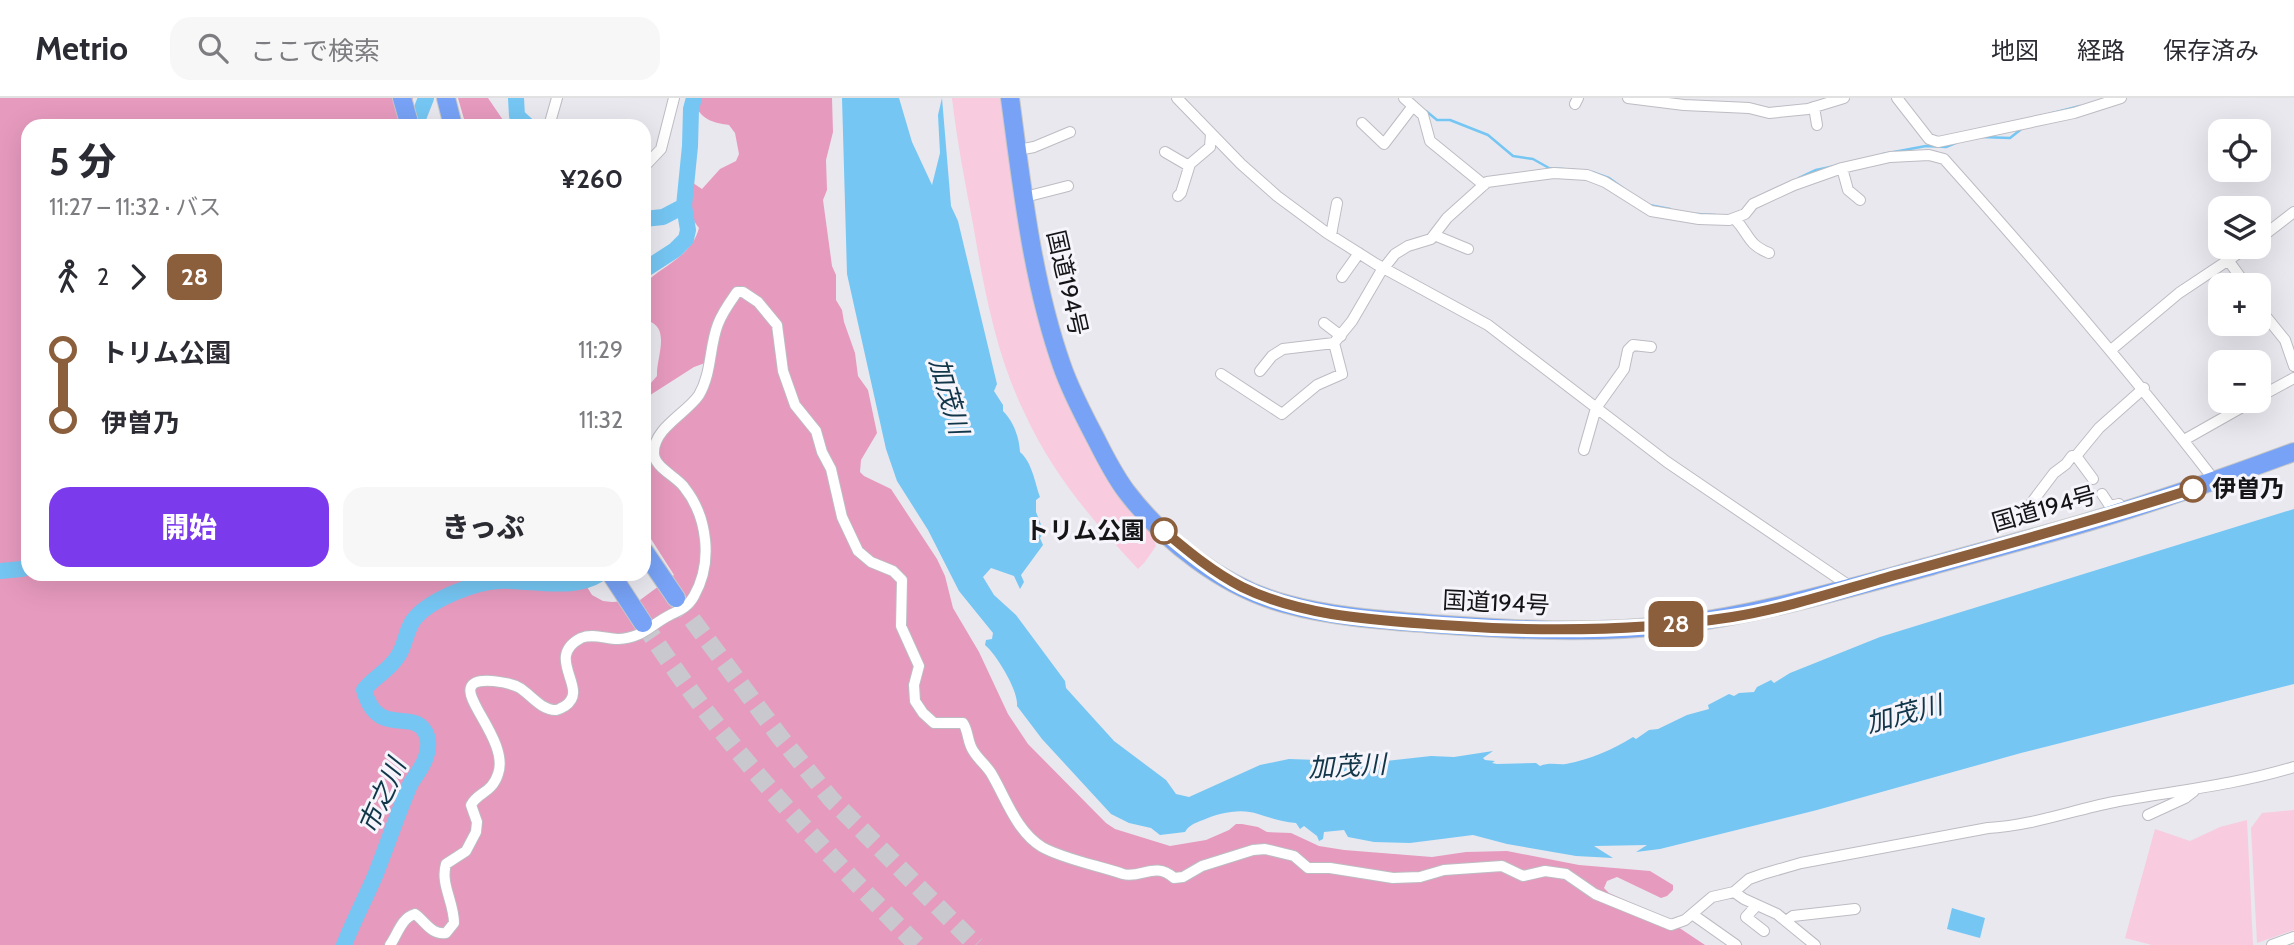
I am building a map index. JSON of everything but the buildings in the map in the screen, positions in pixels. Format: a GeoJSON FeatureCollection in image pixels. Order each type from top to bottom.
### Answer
{"type":"FeatureCollection","features":[{"type":"Feature","properties":{"kind":"highway"},"geometry":{"type":"LineString","coordinates":[[402,98],[408,119]]}},
{"type":"Feature","properties":{"kind":"highway"},"geometry":{"type":"LineString","coordinates":[[446,98],[451,119]]}},
{"type":"Feature","properties":{"kind":"highway","name":"国道194号"},"geometry":{"type":"LineString","coordinates":[[1010,98],[1025,197],[1050,328],[1071,391],[1101,449],[1126,490],[1159,528],[1207,566],[1243,587],[1283,603],[1334,614],[1396,621],[1555,631],[1668,625],[1735,616],[1851,587],[2142,505],[2294,452]]}},
{"type":"Feature","properties":{"kind":"highway"},"geometry":{"type":"LineString","coordinates":[[651,561],[673,594]]}},
{"type":"Feature","properties":{"kind":"highway"},"geometry":{"type":"LineString","coordinates":[[615,581],[639,618]]}},
{"type":"Feature","properties":{"kind":"street"},"geometry":{"type":"LineString","coordinates":[[551,119],[557,98]]}},
{"type":"Feature","properties":{"kind":"street"},"geometry":{"type":"LineString","coordinates":[[651,160],[665,140],[674,98]]}},
{"type":"Feature","properties":{"kind":"street"},"geometry":{"type":"LineString","coordinates":[[1177,98],[1256,178],[1331,235],[1384,268],[1488,325],[1667,462],[1851,587]]}},
{"type":"Feature","properties":{"kind":"street"},"geometry":{"type":"LineString","coordinates":[[1404,98],[1423,115],[1430,141],[1484,184]]}},
{"type":"Feature","properties":{"kind":"street"},"geometry":{"type":"LineString","coordinates":[[1628,98],[1720,102],[1753,110],[1781,112],[1814,107],[1844,98]]}},
{"type":"Feature","properties":{"kind":"street"},"geometry":{"type":"LineString","coordinates":[[1753,110],[1757,98]]}},
{"type":"Feature","properties":{"kind":"street"},"geometry":{"type":"LineString","coordinates":[[1897,98],[1944,159],[2144,388],[2215,481]]}},
{"type":"Feature","properties":{"kind":"street"},"geometry":{"type":"LineString","coordinates":[[1260,371],[1272,356],[1283,349],[1338,339],[1384,268],[1402,249],[1423,242],[1434,234],[1447,218],[1484,184],[1532,175],[1587,175],[1605,181],[1651,211],[1699,219],[1735,219],[1745,214],[1753,204],[1818,174],[1937,149],[2121,98]]}},
{"type":"Feature","properties":{"kind":"street"},"geometry":{"type":"LineString","coordinates":[[1362,122],[1384,144],[1413,106]]}},
{"type":"Feature","properties":{"kind":"street"},"geometry":{"type":"LineString","coordinates":[[1814,107],[1817,125]]}},
{"type":"Feature","properties":{"kind":"street"},"geometry":{"type":"LineString","coordinates":[[1018,150],[1034,147],[1070,132]]}},
{"type":"Feature","properties":{"kind":"street"},"geometry":{"type":"LineString","coordinates":[[1178,197],[1189,166],[1210,147],[1211,134]]}},
{"type":"Feature","properties":{"kind":"street"},"geometry":{"type":"LineString","coordinates":[[1165,152],[1189,166]]}},
{"type":"Feature","properties":{"kind":"street"},"geometry":{"type":"LineString","coordinates":[[1842,168],[1847,190],[1860,200]]}},
{"type":"Feature","properties":{"kind":"street"},"geometry":{"type":"LineString","coordinates":[[1025,197],[1068,186]]}},
{"type":"Feature","properties":{"kind":"street"},"geometry":{"type":"LineString","coordinates":[[1331,235],[1337,203]]}},
{"type":"Feature","properties":{"kind":"street"},"geometry":{"type":"LineString","coordinates":[[2271,230],[2294,212]]}},
{"type":"Feature","properties":{"kind":"street"},"geometry":{"type":"LineString","coordinates":[[1735,219],[1751,244],[1769,253]]}},
{"type":"Feature","properties":{"kind":"street"},"geometry":{"type":"LineString","coordinates":[[1434,234],[1468,248]]}},
{"type":"Feature","properties":{"kind":"street"},"geometry":{"type":"LineString","coordinates":[[1342,277],[1359,253]]}},
{"type":"Feature","properties":{"kind":"street"},"geometry":{"type":"LineString","coordinates":[[2111,350],[2179,293],[2228,260],[2237,273]]}},
{"type":"Feature","properties":{"kind":"street"},"geometry":{"type":"LineString","coordinates":[[390,945],[410,915],[415,914],[433,932],[439,934],[446,933],[454,923],[445,884],[446,864],[466,851],[477,822],[471,805],[492,787],[500,764],[494,740],[471,698],[469,689],[472,684],[484,680],[507,684],[518,687],[547,707],[555,710],[563,708],[573,695],[565,658],[571,645],[588,636],[615,639],[640,635],[679,611],[693,598],[706,566],[705,537],[685,488],[659,465],[654,458],[653,449],[674,417],[698,397],[710,365],[718,324],[737,292],[743,292],[758,302],[778,325],[783,371],[795,405],[816,431],[831,469],[842,517],[853,543],[871,562],[893,571],[902,580],[901,626],[919,666],[914,685],[915,701],[923,713],[934,723],[963,723],[971,750],[989,770],[1005,804],[1035,842],[1045,848],[1128,875],[1149,870],[1168,872],[1174,878],[1183,877],[1202,866],[1253,849],[1294,856],[1308,868],[1330,868],[1393,878],[1420,877],[1444,870],[1502,866],[1524,876],[1545,870],[1566,874],[1595,894],[1664,923],[1678,923],[1712,897],[1734,892],[1749,879],[1801,863],[1988,828],[2009,827],[2117,802],[2195,790],[2294,767]]}},
{"type":"Feature","properties":{"kind":"street"},"geometry":{"type":"LineString","coordinates":[[2271,320],[2290,339],[2294,366]]}},
{"type":"Feature","properties":{"kind":"street"},"geometry":{"type":"LineString","coordinates":[[1221,374],[1282,414],[1317,385],[1342,374],[1338,339],[1324,323]]}},
{"type":"Feature","properties":{"kind":"street"},"geometry":{"type":"LineString","coordinates":[[1584,450],[1596,408],[1624,369],[1631,346],[1651,347]]}},
{"type":"Feature","properties":{"kind":"street"},"geometry":{"type":"LineString","coordinates":[[2271,390],[2294,378]]}},
{"type":"Feature","properties":{"kind":"street"},"geometry":{"type":"LineString","coordinates":[[2020,512],[2026,510],[2054,473],[2072,456],[2076,456],[2099,428],[2144,388]]}},
{"type":"Feature","properties":{"kind":"street"},"geometry":{"type":"LineString","coordinates":[[2184,440],[2232,413]]}},
{"type":"Feature","properties":{"kind":"street"},"geometry":{"type":"LineString","coordinates":[[2076,456],[2093,479]]}},
{"type":"Feature","properties":{"kind":"street"},"geometry":{"type":"LineString","coordinates":[[2102,494],[2110,506],[2134,499],[2142,505]]}},
{"type":"Feature","properties":{"kind":"street"},"geometry":{"type":"LineString","coordinates":[[2148,816],[2185,798],[2195,790]]}},
{"type":"Feature","properties":{"kind":"street"},"geometry":{"type":"LineString","coordinates":[[1734,892],[1786,921],[1807,943]]}},
{"type":"Feature","properties":{"kind":"street"},"geometry":{"type":"LineString","coordinates":[[1756,905],[1746,917],[1764,931]]}},
{"type":"Feature","properties":{"kind":"street"},"geometry":{"type":"LineString","coordinates":[[1786,921],[1793,916],[1850,909],[1848,922]]}},
{"type":"Feature","properties":{"kind":"street"},"geometry":{"type":"LineString","coordinates":[[1692,914],[1736,945]]}},
{"type":"Feature","properties":{"kind":"street"},"geometry":{"type":"LineString","coordinates":[[2272,945],[2294,937]]}},
{"type":"Feature","properties":{"kind":"shaded area"},"geometry":{"type":"Polygon","coordinates":[[[0,98],[413,98],[411,119],[21,119],[21,581],[583,581],[592,595],[612,602],[640,600],[674,575],[651,539],[651,460],[659,442],[675,420],[700,398],[705,363],[651,395],[651,383],[657,376],[661,335],[651,322],[651,278],[690,246],[699,228],[688,208],[688,184],[693,183],[702,189],[720,169],[736,161],[739,154],[735,133],[729,125],[706,118],[696,107],[698,98],[832,98],[833,132],[826,160],[827,190],[823,200],[832,266],[836,275],[836,300],[842,310],[855,353],[858,376],[868,390],[877,433],[861,460],[860,472],[891,489],[937,559],[945,576],[953,608],[979,652],[1008,714],[1028,744],[1106,823],[1115,829],[1170,846],[1206,840],[1236,824],[1242,824],[1267,832],[1291,833],[1319,846],[1344,850],[1432,857],[1466,852],[1507,851],[1579,865],[1650,871],[1673,885],[1673,890],[1667,896],[1661,898],[1617,877],[1607,881],[1604,888],[1609,893],[1663,917],[1705,945],[0,945],[0,98]]]}},
{"type":"Feature","properties":{"kind":"shaded area"},"geometry":{"type":"Polygon","coordinates":[[[458,98],[488,98],[502,119],[464,119],[458,98]]]}},
{"type":"Feature","properties":{"kind":"shaded area"},"geometry":{"type":"Polygon","coordinates":[[[952,98],[1002,98],[1048,356],[1064,395],[1094,453],[1120,496],[1153,535],[1156,546],[1138,569],[1105,533],[1061,477],[1036,436],[1015,392],[1006,369],[987,297],[952,98]]]}},
{"type":"Feature","properties":{"kind":"shaded area"},"geometry":{"type":"Polygon","coordinates":[[[2294,810],[2294,930],[2257,943],[2251,828],[2262,813],[2294,810]]]}},
{"type":"Feature","properties":{"kind":"shaded area"},"geometry":{"type":"Polygon","coordinates":[[[2247,820],[2253,945],[2152,945],[2125,938],[2155,829],[2190,841],[2220,827],[2247,820]]]}},
{"type":"Feature","properties":{"kind":"water","name":"加茂川"},"geometry":{"type":"Polygon","coordinates":[[[842,98],[899,98],[912,142],[932,185],[940,153],[938,115],[942,98],[951,206],[958,221],[997,384],[994,391],[1013,425],[1020,452],[1033,473],[1040,497],[1036,500],[1036,512],[1044,532],[1040,538],[1043,545],[1021,575],[1024,582],[1020,589],[1014,576],[991,568],[983,577],[994,595],[1016,615],[1065,681],[1066,688],[1114,741],[1166,780],[1176,794],[1189,797],[1260,765],[1289,759],[1377,762],[1431,756],[1454,757],[1493,751],[1483,758],[1497,764],[1536,763],[1540,766],[1575,762],[1601,754],[1633,737],[1636,739],[1649,730],[1709,709],[1708,705],[1729,694],[1734,696],[1754,692],[1757,687],[1771,680],[1774,683],[1790,673],[1880,637],[2294,509],[2294,684],[1660,849],[1636,852],[1647,845],[1594,846],[1613,858],[1576,856],[1473,835],[1410,843],[1374,842],[1348,837],[1344,830],[1324,832],[1323,839],[1319,841],[1317,836],[1304,826],[1300,829],[1296,823],[1244,811],[1216,815],[1192,824],[1185,832],[1160,835],[1151,828],[1129,823],[1111,814],[1042,739],[1017,706],[1017,699],[1006,673],[985,645],[986,640],[992,639],[993,633],[959,591],[928,530],[897,481],[886,449],[847,274],[842,98]]]}},
{"type":"Feature","properties":{"kind":"water"},"geometry":{"type":"Polygon","coordinates":[[[1952,908],[1985,918],[1980,938],[1947,929],[1952,908]]]}},
{"type":"Feature","properties":{"kind":"waterway"},"geometry":{"type":"LineString","coordinates":[[418,119],[426,98]]}},
{"type":"Feature","properties":{"kind":"waterway"},"geometry":{"type":"LineString","coordinates":[[516,98],[517,116],[520,119]]}},
{"type":"Feature","properties":{"kind":"waterway","name":"市之川"},"geometry":{"type":"LineString","coordinates":[[651,265],[675,250],[686,239],[688,230],[684,206],[694,98]]}},
{"type":"Feature","properties":{"kind":"waterway"},"geometry":{"type":"LineString","coordinates":[[2029,119],[2080,106]]}},
{"type":"Feature","properties":{"kind":"waterway"},"geometry":{"type":"LineString","coordinates":[[1426,111],[1437,120],[1450,120],[1488,135],[1513,156],[1533,159],[1549,168],[1575,170]]}},
{"type":"Feature","properties":{"kind":"waterway"},"geometry":{"type":"LineString","coordinates":[[1982,137],[2010,138],[2024,127]]}},
{"type":"Feature","properties":{"kind":"waterway"},"geometry":{"type":"LineString","coordinates":[[1883,154],[1926,146],[1946,147],[1958,142]]}},
{"type":"Feature","properties":{"kind":"waterway"},"geometry":{"type":"LineString","coordinates":[[1799,178],[1816,170],[1835,166]]}},
{"type":"Feature","properties":{"kind":"waterway"},"geometry":{"type":"LineString","coordinates":[[1592,172],[1609,178],[1623,188]]}},
{"type":"Feature","properties":{"kind":"waterway"},"geometry":{"type":"LineString","coordinates":[[1649,205],[1670,209]]}},
{"type":"Feature","properties":{"kind":"waterway"},"geometry":{"type":"LineString","coordinates":[[651,218],[663,217],[684,206]]}},
{"type":"Feature","properties":{"kind":"waterway"},"geometry":{"type":"LineString","coordinates":[[1697,214],[1715,215]]}},
{"type":"Feature","properties":{"kind":"waterway"},"geometry":{"type":"LineString","coordinates":[[0,571],[21,569]]}},
{"type":"Feature","properties":{"kind":"waterway","name":"市之川"},"geometry":{"type":"LineString","coordinates":[[344,945],[375,876],[410,785],[425,761],[428,746],[422,727],[414,723],[387,719],[378,714],[370,705],[364,690],[401,652],[410,626],[423,610],[466,588],[506,581]]}},
{"type":"Feature","properties":{"kind":"waterway","name":"市之川"},"geometry":{"type":"LineString","coordinates":[[506,581],[554,584],[582,581]]}},
{"type":"Feature","properties":{"kind":"tunnel"},"geometry":{"type":"LineString","coordinates":[[676,598],[780,737],[831,799],[976,945]]}},
{"type":"Feature","properties":{"kind":"tunnel"},"geometry":{"type":"LineString","coordinates":[[643,623],[695,697],[774,794],[917,945]]}},
{"type":"Feature","properties":{"kind":"bus line","name":"28"},"geometry":{"type":"LineString","coordinates":[[1164,531],[1207,566],[1243,587],[1283,603],[1334,614],[1396,621],[1555,631],[1611,629],[1735,616],[1828,594],[2096,520],[2193,489]]}},
{"type":"Feature","properties":{"kind":"place","name":"伊曽乃"},"geometry":{"type":"Point","coordinates":[2193,489]}},
{"type":"Feature","properties":{"kind":"place","name":"トリム公園"},"geometry":{"type":"Point","coordinates":[1164,531]}}]}
